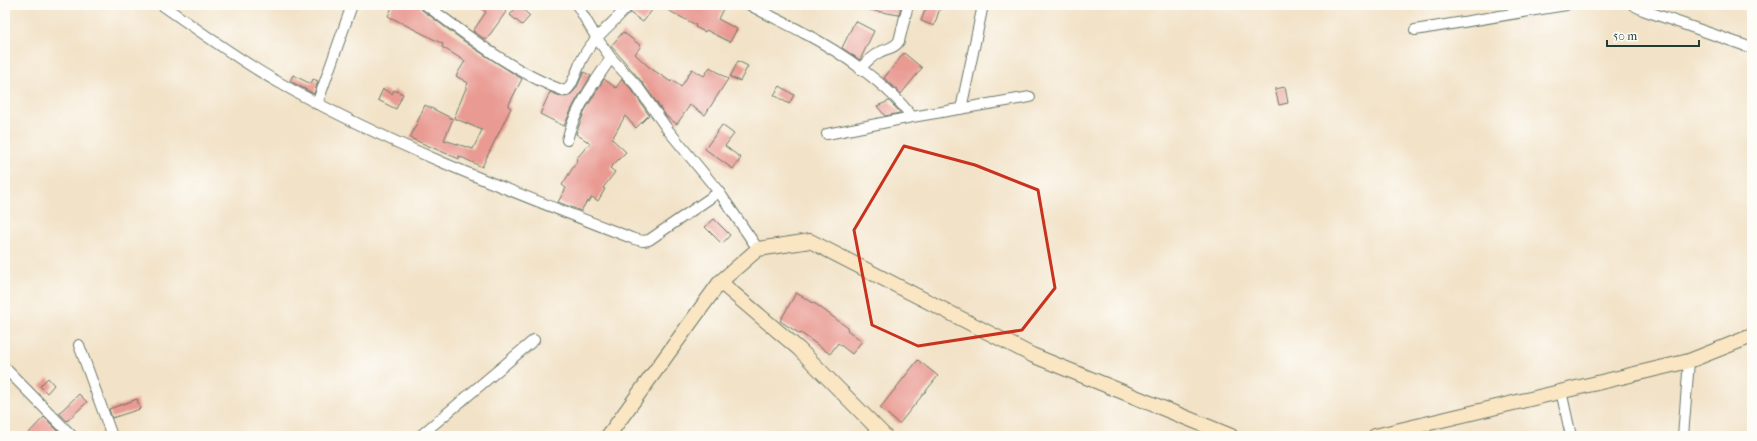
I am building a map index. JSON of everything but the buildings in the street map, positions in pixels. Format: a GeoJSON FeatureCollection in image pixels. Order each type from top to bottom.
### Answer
{"type":"FeatureCollection","features":[{"type":"Feature","properties":{"kind":"street"},"geometry":{"type":"LineString","coordinates":[[162,5],[276,81],[317,104],[459,170],[643,241],[649,240],[656,236],[719,192]]}},
{"type":"Feature","properties":{"kind":"street"},"geometry":{"type":"LineString","coordinates":[[317,104],[352,5]]}},
{"type":"Feature","properties":{"kind":"street"},"geometry":{"type":"LineString","coordinates":[[426,5],[500,58],[565,92],[570,86],[588,48],[596,37],[629,5]]}},
{"type":"Feature","properties":{"kind":"street"},"geometry":{"type":"LineString","coordinates":[[577,5],[610,58],[637,86],[668,130],[719,192],[758,249]]}},
{"type":"Feature","properties":{"kind":"street"},"geometry":{"type":"LineString","coordinates":[[750,5],[806,33],[860,69],[900,101],[912,117]]}},
{"type":"Feature","properties":{"kind":"street"},"geometry":{"type":"LineString","coordinates":[[860,69],[881,51],[896,46],[899,41],[908,5]]}},
{"type":"Feature","properties":{"kind":"street"},"geometry":{"type":"LineString","coordinates":[[961,109],[983,5]]}},
{"type":"Feature","properties":{"kind":"street"},"geometry":{"type":"LineString","coordinates":[[1415,30],[1566,5]]}},
{"type":"Feature","properties":{"kind":"street"},"geometry":{"type":"LineString","coordinates":[[1639,7],[1752,48]]}},
{"type":"Feature","properties":{"kind":"street"},"geometry":{"type":"LineString","coordinates":[[567,140],[572,121],[582,100],[610,58]]}},
{"type":"Feature","properties":{"kind":"street"},"geometry":{"type":"LineString","coordinates":[[827,134],[912,117],[1030,97]]}},
{"type":"Feature","properties":{"kind":"street"},"geometry":{"type":"LineString","coordinates":[[610,435],[720,282],[758,249],[810,241],[1032,356],[1231,436]]}},
{"type":"Feature","properties":{"kind":"street"},"geometry":{"type":"LineString","coordinates":[[720,282],[799,349],[885,436]]}},
{"type":"Feature","properties":{"kind":"street"},"geometry":{"type":"LineString","coordinates":[[1375,436],[1689,361],[1752,336]]}},
{"type":"Feature","properties":{"kind":"street"},"geometry":{"type":"LineString","coordinates":[[420,436],[534,340]]}},
{"type":"Feature","properties":{"kind":"street"},"geometry":{"type":"LineString","coordinates":[[79,345],[112,436]]}},
{"type":"Feature","properties":{"kind":"street"},"geometry":{"type":"LineString","coordinates":[[1683,436],[1689,361]]}},
{"type":"Feature","properties":{"kind":"street"},"geometry":{"type":"LineString","coordinates":[[5,368],[72,436]]}},
{"type":"Feature","properties":{"kind":"street"},"geometry":{"type":"LineString","coordinates":[[1561,391],[1571,436]]}},
{"type":"Feature","properties":{"kind":"highlighted area"},"geometry":{"type":"Polygon","coordinates":[[[904,146],[975,165],[1038,190],[1055,288],[1022,330],[918,346],[872,325],[854,230],[904,146]]]}}]}
